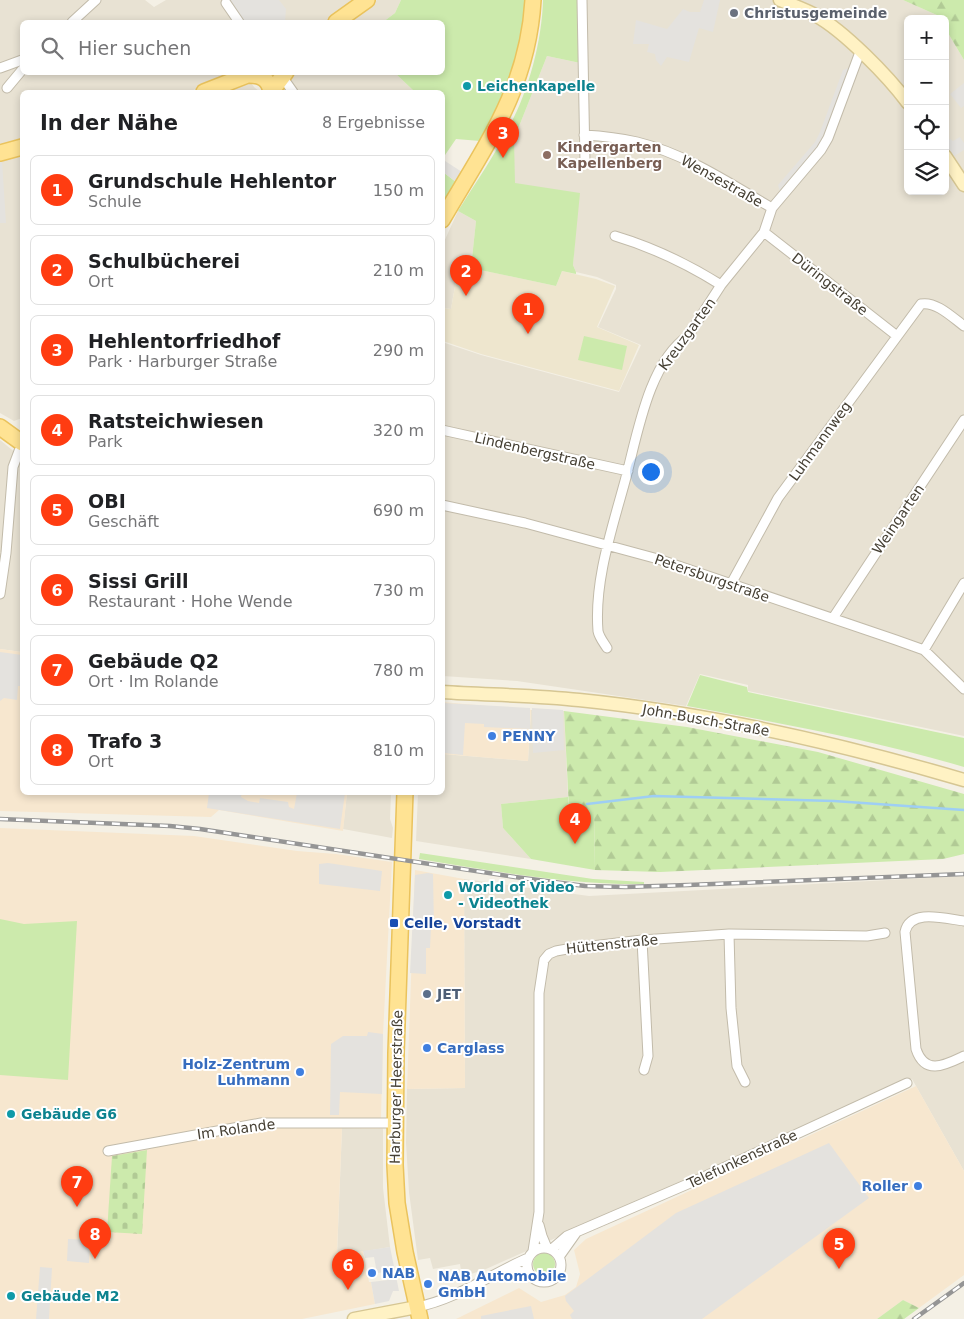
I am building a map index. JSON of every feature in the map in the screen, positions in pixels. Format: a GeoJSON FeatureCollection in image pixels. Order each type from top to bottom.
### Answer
{"type":"FeatureCollection","features":[{"type":"Feature","properties":{"kind":"main road"},"geometry":{"type":"LineString","coordinates":[[339,20],[367,0]]}},
{"type":"Feature","properties":{"kind":"main road"},"geometry":{"type":"LineString","coordinates":[[445,215],[490,141],[509,102],[524,58],[529,36],[533,0]]}},
{"type":"Feature","properties":{"kind":"main road"},"geometry":{"type":"LineString","coordinates":[[780,0],[817,16],[834,28],[895,86],[904,98]]}},
{"type":"Feature","properties":{"kind":"main road"},"geometry":{"type":"LineString","coordinates":[[209,90],[249,75]]}},
{"type":"Feature","properties":{"kind":"main road"},"geometry":{"type":"LineString","coordinates":[[257,75],[268,82],[270,90]]}},
{"type":"Feature","properties":{"kind":"main road"},"geometry":{"type":"LineString","coordinates":[[272,90],[282,75]]}},
{"type":"Feature","properties":{"kind":"main road"},"geometry":{"type":"LineString","coordinates":[[0,153],[20,148]]}},
{"type":"Feature","properties":{"kind":"main road"},"geometry":{"type":"LineString","coordinates":[[949,162],[964,185]]}},
{"type":"Feature","properties":{"kind":"main road","name":"John-Busch-Straße"},"geometry":{"type":"LineString","coordinates":[[445,692],[579,700],[692,716],[822,742],[964,780]]}},
{"type":"Feature","properties":{"kind":"main road","name":"Harburger Heerstraße"},"geometry":{"type":"LineString","coordinates":[[405,795],[394,1123],[397,1203],[418,1313]]}},
{"type":"Feature","properties":{"kind":"main road"},"geometry":{"type":"LineString","coordinates":[[354,1319],[418,1313]]}},
{"type":"Feature","properties":{"kind":"street"},"geometry":{"type":"LineString","coordinates":[[74,20],[96,0]]}},
{"type":"Feature","properties":{"kind":"street"},"geometry":{"type":"LineString","coordinates":[[582,0],[585,162]]}},
{"type":"Feature","properties":{"kind":"street"},"geometry":{"type":"LineString","coordinates":[[226,3],[239,20]]}},
{"type":"Feature","properties":{"kind":"street","name":"Kreuzgarten"},"geometry":{"type":"LineString","coordinates":[[607,648],[598,633],[599,593],[608,545],[646,401],[660,369],[681,341],[688,336],[721,285],[764,232],[772,208],[821,150],[828,138],[860,52]]}},
{"type":"Feature","properties":{"kind":"street"},"geometry":{"type":"LineString","coordinates":[[0,68],[20,61]]}},
{"type":"Feature","properties":{"kind":"street"},"geometry":{"type":"LineString","coordinates":[[7,88],[20,72]]}},
{"type":"Feature","properties":{"kind":"street"},"geometry":{"type":"LineString","coordinates":[[284,75],[292,90]]}},
{"type":"Feature","properties":{"kind":"street","name":"Wensestraße"},"geometry":{"type":"LineString","coordinates":[[584,135],[613,137],[638,142],[669,152],[704,169],[772,208]]}},
{"type":"Feature","properties":{"kind":"street","name":"Düringstraße"},"geometry":{"type":"LineString","coordinates":[[764,232],[897,336]]}},
{"type":"Feature","properties":{"kind":"street"},"geometry":{"type":"LineString","coordinates":[[615,236],[665,253],[721,285]]}},
{"type":"Feature","properties":{"kind":"street","name":"Luhmannweg"},"geometry":{"type":"LineString","coordinates":[[731,584],[778,498],[921,304],[927,303],[937,307],[964,326]]}},
{"type":"Feature","properties":{"kind":"street","name":"Weingarten"},"geometry":{"type":"LineString","coordinates":[[832,618],[964,420]]}},
{"type":"Feature","properties":{"kind":"street","name":"Lindenbergstraße"},"geometry":{"type":"LineString","coordinates":[[445,431],[628,471]]}},
{"type":"Feature","properties":{"kind":"street"},"geometry":{"type":"LineString","coordinates":[[0,594],[6,553],[13,467],[20,450]]}},
{"type":"Feature","properties":{"kind":"street","name":"Petersburgstraße"},"geometry":{"type":"LineString","coordinates":[[445,506],[526,523],[658,559],[924,650],[964,689]]}},
{"type":"Feature","properties":{"kind":"street"},"geometry":{"type":"LineString","coordinates":[[924,650],[964,583]]}},
{"type":"Feature","properties":{"kind":"street"},"geometry":{"type":"LineString","coordinates":[[964,921],[920,917],[908,923],[905,932],[916,1049],[919,1060],[927,1065],[936,1066],[964,1056]]}},
{"type":"Feature","properties":{"kind":"street","name":"Hüttenstraße"},"geometry":{"type":"LineString","coordinates":[[538,1222],[540,993],[544,960],[549,954],[561,950],[642,940],[729,934],[867,936],[885,933]]}},
{"type":"Feature","properties":{"kind":"street"},"geometry":{"type":"LineString","coordinates":[[729,934],[731,1008],[737,1066],[745,1082]]}},
{"type":"Feature","properties":{"kind":"street"},"geometry":{"type":"LineString","coordinates":[[642,940],[648,1056],[644,1070]]}},
{"type":"Feature","properties":{"kind":"street","name":"Telefunkenstraße"},"geometry":{"type":"LineString","coordinates":[[418,1313],[436,1302],[500,1273],[542,1248],[549,1249],[567,1236],[696,1180],[908,1083]]}},
{"type":"Feature","properties":{"kind":"street","name":"Im Rolande"},"geometry":{"type":"LineString","coordinates":[[108,1151],[260,1123],[394,1123]]}},
{"type":"Feature","properties":{"kind":"street"},"geometry":{"type":"LineString","coordinates":[[538,1222],[542,1236],[549,1249],[559,1257]]}},
{"type":"Feature","properties":{"kind":"street"},"geometry":{"type":"LineString","coordinates":[[529,1273],[527,1268],[538,1222]]}},
{"type":"Feature","properties":{"kind":"street","name":"Telefunkenstraße"},"geometry":{"type":"LineString","coordinates":[[500,1273],[517,1271],[529,1273],[541,1282],[551,1280],[557,1275],[560,1268],[559,1257],[576,1233]]}},
{"type":"Feature","properties":{"kind":"shaded area"},"geometry":{"type":"Polygon","coordinates":[[[0,0],[145,0],[154,7],[166,0],[358,0],[330,20],[20,20],[20,75],[234,75],[193,90],[20,90],[20,144],[0,149],[0,0]]]}},
{"type":"Feature","properties":{"kind":"shaded area"},"geometry":{"type":"Polygon","coordinates":[[[279,0],[286,9],[285,20],[243,20],[229,1],[279,0]]]}},
{"type":"Feature","properties":{"kind":"shaded area"},"geometry":{"type":"Polygon","coordinates":[[[377,0],[401,0],[395,13],[386,20],[349,20],[377,0]]]}},
{"type":"Feature","properties":{"kind":"shaded area"},"geometry":{"type":"Polygon","coordinates":[[[585,0],[903,0],[937,15],[904,15],[904,195],[949,195],[949,35],[964,60],[964,736],[748,691],[748,685],[700,674],[686,706],[517,681],[445,676],[445,343],[481,355],[619,392],[641,345],[598,327],[616,289],[616,285],[597,277],[576,272],[573,265],[575,237],[514,183],[514,139],[547,56],[585,64],[585,0]]]}},
{"type":"Feature","properties":{"kind":"shaded area"},"geometry":{"type":"Polygon","coordinates":[[[704,0],[720,0],[713,32],[699,28],[689,62],[667,57],[661,66],[656,60],[655,54],[647,52],[649,44],[633,44],[636,20],[667,29],[683,9],[690,12],[700,12],[704,0]]]}},
{"type":"Feature","properties":{"kind":"shaded area"},"geometry":{"type":"Polygon","coordinates":[[[849,68],[828,130],[817,150],[780,192],[778,185],[815,142],[843,70],[849,68]]]}},
{"type":"Feature","properties":{"kind":"shaded area"},"geometry":{"type":"Polygon","coordinates":[[[291,75],[397,75],[413,90],[280,90],[291,75]]]}},
{"type":"Feature","properties":{"kind":"shaded area"},"geometry":{"type":"Polygon","coordinates":[[[250,81],[258,90],[225,90],[250,81]]]}},
{"type":"Feature","properties":{"kind":"shaded area"},"geometry":{"type":"Polygon","coordinates":[[[964,83],[964,106],[961,108],[950,94],[964,83]]]}},
{"type":"Feature","properties":{"kind":"shaded area"},"geometry":{"type":"Polygon","coordinates":[[[960,137],[964,143],[964,150],[951,158],[949,155],[949,140],[953,141],[960,137]]]}},
{"type":"Feature","properties":{"kind":"shaded area"},"geometry":{"type":"Polygon","coordinates":[[[20,156],[20,419],[14,421],[0,413],[0,162],[20,156]]]}},
{"type":"Feature","properties":{"kind":"shaded area"},"geometry":{"type":"Polygon","coordinates":[[[0,161],[2,161],[6,223],[0,223],[0,161]]]}},
{"type":"Feature","properties":{"kind":"shaded area"},"geometry":{"type":"Polygon","coordinates":[[[445,161],[462,172],[456,182],[445,174],[445,161]]]}},
{"type":"Feature","properties":{"kind":"shaded area"},"geometry":{"type":"Polygon","coordinates":[[[458,211],[476,221],[471,268],[467,267],[457,275],[451,309],[445,308],[445,240],[458,211]]]}},
{"type":"Feature","properties":{"kind":"shaded area"},"geometry":{"type":"Polygon","coordinates":[[[467,267],[556,286],[562,271],[596,279],[615,286],[597,327],[639,345],[619,391],[481,354],[445,342],[445,308],[451,309],[457,275],[467,267]]]}},
{"type":"Feature","properties":{"kind":"shaded area"},"geometry":{"type":"Polygon","coordinates":[[[0,440],[20,456],[20,652],[0,649],[0,440]]]}},
{"type":"Feature","properties":{"kind":"shaded area"},"geometry":{"type":"Polygon","coordinates":[[[0,649],[20,652],[20,795],[347,795],[343,831],[219,810],[211,817],[0,811],[0,649]]]}},
{"type":"Feature","properties":{"kind":"shaded area"},"geometry":{"type":"Polygon","coordinates":[[[0,652],[20,655],[20,686],[18,686],[17,700],[4,698],[0,701],[0,652]]]}},
{"type":"Feature","properties":{"kind":"shaded area"},"geometry":{"type":"Polygon","coordinates":[[[445,702],[531,710],[528,761],[445,754],[445,702]]]}},
{"type":"Feature","properties":{"kind":"shaded area"},"geometry":{"type":"Polygon","coordinates":[[[445,703],[530,708],[530,729],[484,727],[484,724],[465,723],[463,755],[445,753],[445,703]]]}},
{"type":"Feature","properties":{"kind":"shaded area"},"geometry":{"type":"Polygon","coordinates":[[[532,708],[563,710],[564,750],[533,753],[532,708]]]}},
{"type":"Feature","properties":{"kind":"shaded area"},"geometry":{"type":"Polygon","coordinates":[[[531,710],[564,711],[568,797],[501,804],[503,828],[531,859],[416,841],[418,795],[445,795],[445,754],[528,761],[531,710]]]}},
{"type":"Feature","properties":{"kind":"shaded area"},"geometry":{"type":"Polygon","coordinates":[[[209,795],[242,795],[241,797],[248,801],[259,803],[260,798],[288,802],[289,807],[294,809],[297,795],[345,795],[340,829],[207,808],[209,795]]]}},
{"type":"Feature","properties":{"kind":"shaded area"},"geometry":{"type":"Polygon","coordinates":[[[347,795],[391,795],[390,819],[393,828],[392,838],[343,829],[347,795]]]}},
{"type":"Feature","properties":{"kind":"shaded area"},"geometry":{"type":"Polygon","coordinates":[[[0,828],[194,836],[392,862],[383,1034],[381,1118],[383,1129],[342,1128],[337,1253],[338,1256],[363,1251],[375,1304],[302,1319],[0,1319],[0,828]]]}},
{"type":"Feature","properties":{"kind":"shaded area"},"geometry":{"type":"Polygon","coordinates":[[[328,863],[382,871],[380,891],[319,884],[319,864],[328,863]]]}},
{"type":"Feature","properties":{"kind":"shaded area"},"geometry":{"type":"Polygon","coordinates":[[[415,870],[464,879],[465,1088],[407,1089],[415,870]]]}},
{"type":"Feature","properties":{"kind":"shaded area"},"geometry":{"type":"Polygon","coordinates":[[[433,874],[434,928],[431,928],[430,948],[426,948],[426,974],[410,973],[415,875],[433,874]]]}},
{"type":"Feature","properties":{"kind":"shaded area"},"geometry":{"type":"Polygon","coordinates":[[[964,876],[964,1171],[912,1079],[486,1269],[462,1277],[460,1264],[433,1269],[430,1258],[418,1260],[409,1192],[406,1143],[407,1089],[465,1088],[464,879],[589,896],[964,876]]]}},
{"type":"Feature","properties":{"kind":"shaded area"},"geometry":{"type":"Polygon","coordinates":[[[368,1032],[383,1034],[382,1094],[340,1092],[339,1115],[330,1115],[331,1044],[343,1036],[367,1036],[368,1032]]]}},
{"type":"Feature","properties":{"kind":"shaded area"},"geometry":{"type":"Polygon","coordinates":[[[916,1086],[964,1171],[964,1275],[919,1308],[903,1300],[877,1319],[456,1319],[519,1288],[541,1302],[565,1295],[576,1287],[580,1274],[574,1250],[586,1239],[916,1086]]]}},
{"type":"Feature","properties":{"kind":"shaded area"},"geometry":{"type":"Polygon","coordinates":[[[342,1128],[383,1129],[383,1188],[390,1247],[337,1256],[342,1128]]]}},
{"type":"Feature","properties":{"kind":"shaded area"},"geometry":{"type":"Polygon","coordinates":[[[829,1143],[869,1198],[702,1319],[572,1319],[570,1315],[574,1311],[566,1301],[565,1296],[676,1213],[829,1143]]]}},
{"type":"Feature","properties":{"kind":"shaded area"},"geometry":{"type":"Polygon","coordinates":[[[68,1239],[90,1240],[89,1263],[67,1261],[68,1239]]]}},
{"type":"Feature","properties":{"kind":"shaded area"},"geometry":{"type":"Polygon","coordinates":[[[390,1247],[399,1291],[393,1291],[389,1301],[375,1304],[371,1282],[388,1280],[387,1272],[377,1273],[374,1257],[365,1258],[363,1251],[390,1247]]]}},
{"type":"Feature","properties":{"kind":"shaded area"},"geometry":{"type":"Polygon","coordinates":[[[40,1267],[52,1268],[49,1319],[36,1319],[40,1267]]]}},
{"type":"Feature","properties":{"kind":"shaded area"},"geometry":{"type":"Polygon","coordinates":[[[531,1306],[534,1319],[481,1319],[481,1316],[531,1306]]]}},
{"type":"Feature","properties":{"kind":"green space"},"geometry":{"type":"Polygon","coordinates":[[[401,0],[527,0],[521,38],[511,73],[498,107],[480,141],[456,139],[445,155],[445,90],[413,90],[397,75],[445,75],[445,20],[386,20],[395,13],[401,0]]]}},
{"type":"Feature","properties":{"kind":"green space"},"geometry":{"type":"Polygon","coordinates":[[[543,0],[585,0],[585,64],[547,56],[514,139],[515,183],[580,193],[573,265],[576,274],[562,271],[556,286],[471,268],[476,221],[458,211],[498,147],[517,111],[529,81],[537,48],[543,0]]]}},
{"type":"Feature","properties":{"kind":"green space"},"geometry":{"type":"Polygon","coordinates":[[[903,0],[964,0],[964,60],[949,35],[949,15],[937,15],[903,0]]]}},
{"type":"Feature","properties":{"kind":"green space"},"geometry":{"type":"Polygon","coordinates":[[[445,174],[456,182],[445,200],[445,174]]]}},
{"type":"Feature","properties":{"kind":"green space"},"geometry":{"type":"Polygon","coordinates":[[[584,336],[627,346],[622,370],[578,360],[584,336]]]}},
{"type":"Feature","properties":{"kind":"green space"},"geometry":{"type":"Polygon","coordinates":[[[700,675],[747,687],[748,692],[964,738],[964,767],[861,740],[687,706],[700,675]]]}},
{"type":"Feature","properties":{"kind":"green space"},"geometry":{"type":"Polygon","coordinates":[[[564,711],[687,727],[818,752],[964,794],[964,854],[943,859],[660,872],[595,870],[594,809],[569,809],[564,711]]]}},
{"type":"Feature","properties":{"kind":"green space"},"geometry":{"type":"Polygon","coordinates":[[[568,797],[569,809],[594,808],[595,870],[531,859],[503,828],[501,804],[568,797]]]}},
{"type":"Feature","properties":{"kind":"green space"},"geometry":{"type":"Polygon","coordinates":[[[420,853],[593,879],[644,882],[644,884],[559,880],[419,859],[420,853]]]}},
{"type":"Feature","properties":{"kind":"green space"},"geometry":{"type":"Polygon","coordinates":[[[0,919],[24,924],[77,921],[68,1080],[0,1075],[0,919]]]}},
{"type":"Feature","properties":{"kind":"green space"},"geometry":{"type":"Polygon","coordinates":[[[147,1150],[142,1234],[107,1232],[112,1156],[147,1150]]]}},
{"type":"Feature","properties":{"kind":"green space"},"geometry":{"type":"Polygon","coordinates":[[[544,1253],[552,1256],[555,1264],[552,1272],[544,1275],[536,1272],[533,1264],[536,1256],[544,1253]]]}},
{"type":"Feature","properties":{"kind":"green space"},"geometry":{"type":"Polygon","coordinates":[[[903,1300],[919,1308],[904,1319],[877,1319],[903,1300]]]}},
{"type":"Feature","properties":{"kind":"waterway"},"geometry":{"type":"LineString","coordinates":[[587,804],[654,796],[834,801],[964,810]]}},
{"type":"Feature","properties":{"kind":"railway"},"geometry":{"type":"LineString","coordinates":[[0,819],[200,829],[585,886],[625,887],[964,874]]}},
{"type":"Feature","properties":{"kind":"railway"},"geometry":{"type":"LineString","coordinates":[[914,1319],[964,1283]]}},
{"type":"Feature","properties":{"kind":"place","name":"Christusgemeinde"},"geometry":{"type":"Point","coordinates":[734,13]}},
{"type":"Feature","properties":{"kind":"place","name":"Leichenkapelle"},"geometry":{"type":"Point","coordinates":[467,86]}},
{"type":"Feature","properties":{"kind":"place","name":"Kindergarten Kapellenberg"},"geometry":{"type":"Point","coordinates":[547,155]}},
{"type":"Feature","properties":{"kind":"place","name":"Hehlentorfriedhof"},"geometry":{"type":"Point","coordinates":[503,158]}},
{"type":"Feature","properties":{"kind":"place","name":"Schulbücherei"},"geometry":{"type":"Point","coordinates":[466,296]}},
{"type":"Feature","properties":{"kind":"place","name":"Grundschule Hehlentor"},"geometry":{"type":"Point","coordinates":[528,334]}},
{"type":"Feature","properties":{"kind":"place","name":"PENNY"},"geometry":{"type":"Point","coordinates":[492,736]}},
{"type":"Feature","properties":{"kind":"place","name":"Ratsteichwiesen"},"geometry":{"type":"Point","coordinates":[575,844]}},
{"type":"Feature","properties":{"kind":"place","name":"World of Video - Videothek"},"geometry":{"type":"Point","coordinates":[448,895]}},
{"type":"Feature","properties":{"kind":"place","name":"Celle, Vorstadt"},"geometry":{"type":"Point","coordinates":[394,923]}},
{"type":"Feature","properties":{"kind":"place","name":"JET"},"geometry":{"type":"Point","coordinates":[427,994]}},
{"type":"Feature","properties":{"kind":"place","name":"Carglass"},"geometry":{"type":"Point","coordinates":[427,1048]}},
{"type":"Feature","properties":{"kind":"place","name":"Holz-Zentrum Luhmann"},"geometry":{"type":"Point","coordinates":[300,1072]}},
{"type":"Feature","properties":{"kind":"place","name":"Gebäude G6"},"geometry":{"type":"Point","coordinates":[11,1114]}},
{"type":"Feature","properties":{"kind":"place","name":"Roller"},"geometry":{"type":"Point","coordinates":[918,1186]}},
{"type":"Feature","properties":{"kind":"place","name":"Gebäude Q2"},"geometry":{"type":"Point","coordinates":[77,1207]}},
{"type":"Feature","properties":{"kind":"place","name":"Trafo 3"},"geometry":{"type":"Point","coordinates":[95,1259]}},
{"type":"Feature","properties":{"kind":"place","name":"OBI"},"geometry":{"type":"Point","coordinates":[839,1269]}},
{"type":"Feature","properties":{"kind":"place","name":"NAB"},"geometry":{"type":"Point","coordinates":[372,1273]}},
{"type":"Feature","properties":{"kind":"place","name":"NAB Automobile GmbH"},"geometry":{"type":"Point","coordinates":[428,1284]}},
{"type":"Feature","properties":{"kind":"place","name":"Sissi Grill"},"geometry":{"type":"Point","coordinates":[348,1290]}},
{"type":"Feature","properties":{"kind":"place","name":"Gebäude M2"},"geometry":{"type":"Point","coordinates":[11,1296]}}]}
